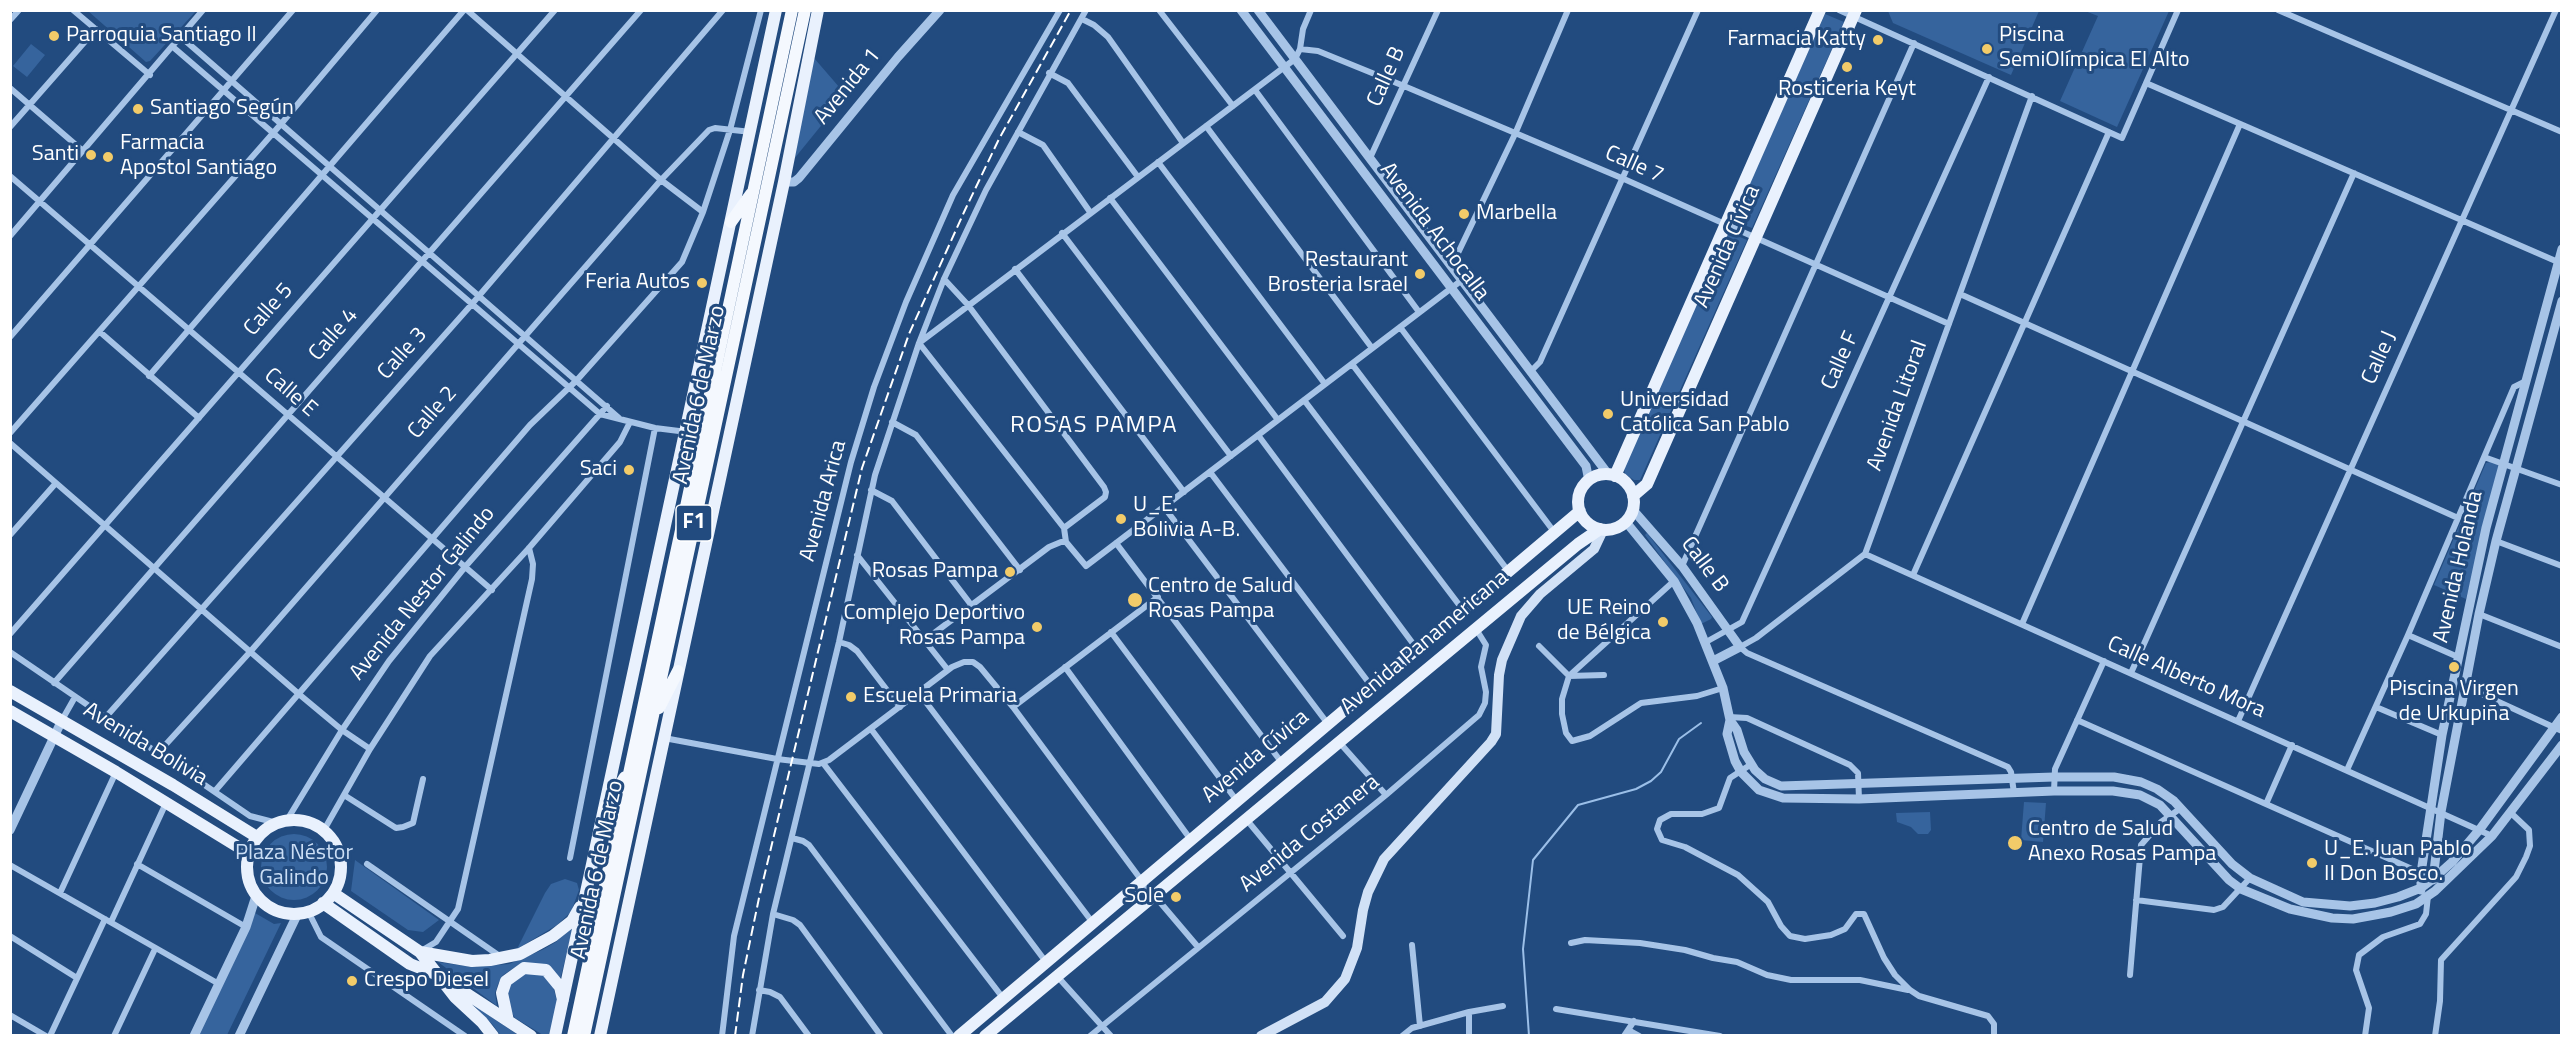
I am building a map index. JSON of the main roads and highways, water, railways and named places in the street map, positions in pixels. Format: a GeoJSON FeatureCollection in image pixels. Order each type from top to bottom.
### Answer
{"type":"FeatureCollection","features":[{"type":"Feature","properties":{"kind":"highway","name":"Avenida 6 de Marzo"},"geometry":{"type":"LineString","coordinates":[[573,1035],[700,434],[756,188],[792,10]]}},
{"type":"Feature","properties":{"kind":"highway","name":"Avenida 6 de Marzo"},"geometry":{"type":"LineString","coordinates":[[584,1035],[805,10]]}},
{"type":"Feature","properties":{"kind":"highway"},"geometry":{"type":"LineString","coordinates":[[731,222],[756,188]]}},
{"type":"Feature","properties":{"kind":"highway"},"geometry":{"type":"LineString","coordinates":[[651,722],[678,671]]}},
{"type":"Feature","properties":{"kind":"highway"},"geometry":{"type":"LineString","coordinates":[[604,810],[629,771]]}},
{"type":"Feature","properties":{"kind":"main road","name":"Avenida 6 de Marzo"},"geometry":{"type":"LineString","coordinates":[[555,1035],[776,10]]}},
{"type":"Feature","properties":{"kind":"main road","name":"Avenida 6 de Marzo"},"geometry":{"type":"LineString","coordinates":[[600,1035],[784,182],[818,10]]}},
{"type":"Feature","properties":{"kind":"main road","name":"Avenida Cívica"},"geometry":{"type":"LineString","coordinates":[[1611,475],[1725,226],[1820,10]]}},
{"type":"Feature","properties":{"kind":"main road","name":"Avenida Cívica"},"geometry":{"type":"LineString","coordinates":[[1634,496],[1647,484],[1854,14]]}},
{"type":"Feature","properties":{"kind":"main road"},"geometry":{"type":"LineString","coordinates":[[1611,475],[1626,482],[1634,496],[1633,510],[1626,522],[1614,529],[1601,529],[1586,521],[1580,511],[1580,493],[1589,480],[1598,476],[1611,475]]}},
{"type":"Feature","properties":{"kind":"main road","name":"Avenida Cívica"},"geometry":{"type":"LineString","coordinates":[[959,1035],[1580,511]]}},
{"type":"Feature","properties":{"kind":"main road"},"geometry":{"type":"LineString","coordinates":[[1261,1035],[1319,1006],[1335,993],[1345,979],[1357,948],[1368,892],[1384,859],[1496,734],[1502,660],[1521,616],[1540,594],[1594,549],[1601,529]]}},
{"type":"Feature","properties":{"kind":"main road","name":"Avenida Panamericana"},"geometry":{"type":"LineString","coordinates":[[985,1035],[1578,544],[1601,529]]}},
{"type":"Feature","properties":{"kind":"main road","name":"Avenida Bolivia"},"geometry":{"type":"LineString","coordinates":[[10,691],[257,837]]}},
{"type":"Feature","properties":{"kind":"main road","name":"Avenida Bolivia"},"geometry":{"type":"LineString","coordinates":[[10,711],[116,772],[248,853]]}},
{"type":"Feature","properties":{"kind":"main road"},"geometry":{"type":"LineString","coordinates":[[282,821],[309,822],[324,830],[333,840],[339,853],[340,874],[333,893],[323,903],[303,912],[279,911],[270,907],[256,896],[247,876],[248,853],[257,837],[282,821]]}},
{"type":"Feature","properties":{"kind":"main road"},"geometry":{"type":"LineString","coordinates":[[420,952],[472,961],[502,958],[529,950],[553,936],[572,921],[587,892]]}},
{"type":"Feature","properties":{"kind":"main road"},"geometry":{"type":"LineString","coordinates":[[333,893],[420,952],[455,997],[493,1035]]}},
{"type":"Feature","properties":{"kind":"main road"},"geometry":{"type":"LineString","coordinates":[[323,903],[410,964],[438,975],[531,1035]]}},
{"type":"Feature","properties":{"kind":"main road"},"geometry":{"type":"LineString","coordinates":[[508,1021],[502,993],[506,981],[524,968],[546,970],[560,987],[563,1000]]}},
{"type":"Feature","properties":{"kind":"main road"},"geometry":{"type":"LineString","coordinates":[[605,1011],[608,1035]]}},
{"type":"Feature","properties":{"kind":"waterway"},"geometry":{"type":"LineString","coordinates":[[1529,1036],[1523,949],[1533,860],[1578,805],[1636,789],[1651,781],[1661,772],[1679,739],[1701,723]]}},
{"type":"Feature","properties":{"kind":"railway"},"geometry":{"type":"LineString","coordinates":[[735,1036],[743,975],[759,898],[862,468],[909,334],[965,210],[999,139],[1071,10]]}},
{"type":"Feature","properties":{"kind":"place","name":"Parroquia Santiago ll"},"geometry":{"type":"Point","coordinates":[54,36]}},
{"type":"Feature","properties":{"kind":"place","name":"Farmacia Katty"},"geometry":{"type":"Point","coordinates":[1878,40]}},
{"type":"Feature","properties":{"kind":"place","name":"Piscina SemiOlímpica El Alto"},"geometry":{"type":"Point","coordinates":[1987,49]}},
{"type":"Feature","properties":{"kind":"place","name":"Rosticeria Keyt"},"geometry":{"type":"Point","coordinates":[1847,67]}},
{"type":"Feature","properties":{"kind":"place","name":"Santiago Según"},"geometry":{"type":"Point","coordinates":[138,109]}},
{"type":"Feature","properties":{"kind":"place","name":"Santi"},"geometry":{"type":"Point","coordinates":[91,155]}},
{"type":"Feature","properties":{"kind":"place","name":"Farmacia Apostol Santiago"},"geometry":{"type":"Point","coordinates":[108,157]}},
{"type":"Feature","properties":{"kind":"place","name":"Marbella"},"geometry":{"type":"Point","coordinates":[1464,214]}},
{"type":"Feature","properties":{"kind":"place","name":"Restaurant Brosteria Israel"},"geometry":{"type":"Point","coordinates":[1420,274]}},
{"type":"Feature","properties":{"kind":"place","name":"Feria Autos"},"geometry":{"type":"Point","coordinates":[702,283]}},
{"type":"Feature","properties":{"kind":"place","name":"Universidad Católica San Pablo"},"geometry":{"type":"Point","coordinates":[1608,414]}},
{"type":"Feature","properties":{"kind":"place","name":"Saci"},"geometry":{"type":"Point","coordinates":[629,470]}},
{"type":"Feature","properties":{"kind":"place","name":"U_E. Bolivia A-B."},"geometry":{"type":"Point","coordinates":[1121,519]}},
{"type":"Feature","properties":{"kind":"place","name":"Rosas Pampa"},"geometry":{"type":"Point","coordinates":[1010,572]}},
{"type":"Feature","properties":{"kind":"place","name":"Centro de Salud Rosas Pampa"},"geometry":{"type":"Point","coordinates":[1135,600]}},
{"type":"Feature","properties":{"kind":"place","name":"UE Reino de Bélgica"},"geometry":{"type":"Point","coordinates":[1663,622]}},
{"type":"Feature","properties":{"kind":"place","name":"Complejo Deportivo Rosas Pampa"},"geometry":{"type":"Point","coordinates":[1037,627]}},
{"type":"Feature","properties":{"kind":"place","name":"Piscina Virgen de Urkupiña"},"geometry":{"type":"Point","coordinates":[2454,667]}},
{"type":"Feature","properties":{"kind":"place","name":"Escuela Primaria"},"geometry":{"type":"Point","coordinates":[851,697]}},
{"type":"Feature","properties":{"kind":"place","name":"Centro de Salud Anexo Rosas Pampa"},"geometry":{"type":"Point","coordinates":[2015,843]}},
{"type":"Feature","properties":{"kind":"place","name":"U_E. Juan Pablo II Don Bosco."},"geometry":{"type":"Point","coordinates":[2312,863]}},
{"type":"Feature","properties":{"kind":"place","name":"Sole"},"geometry":{"type":"Point","coordinates":[1176,897]}},
{"type":"Feature","properties":{"kind":"place","name":"Crespo Diesel"},"geometry":{"type":"Point","coordinates":[352,981]}},
{"type":"Feature","properties":{"kind":"district","name":"ROSAS PAMPA"},"geometry":{"type":"Point","coordinates":[1094,426]}},
{"type":"Feature","properties":{"kind":"park label","name":"Plaza Néstor Galindo"},"geometry":{"type":"Point","coordinates":[294,866]}}]}
